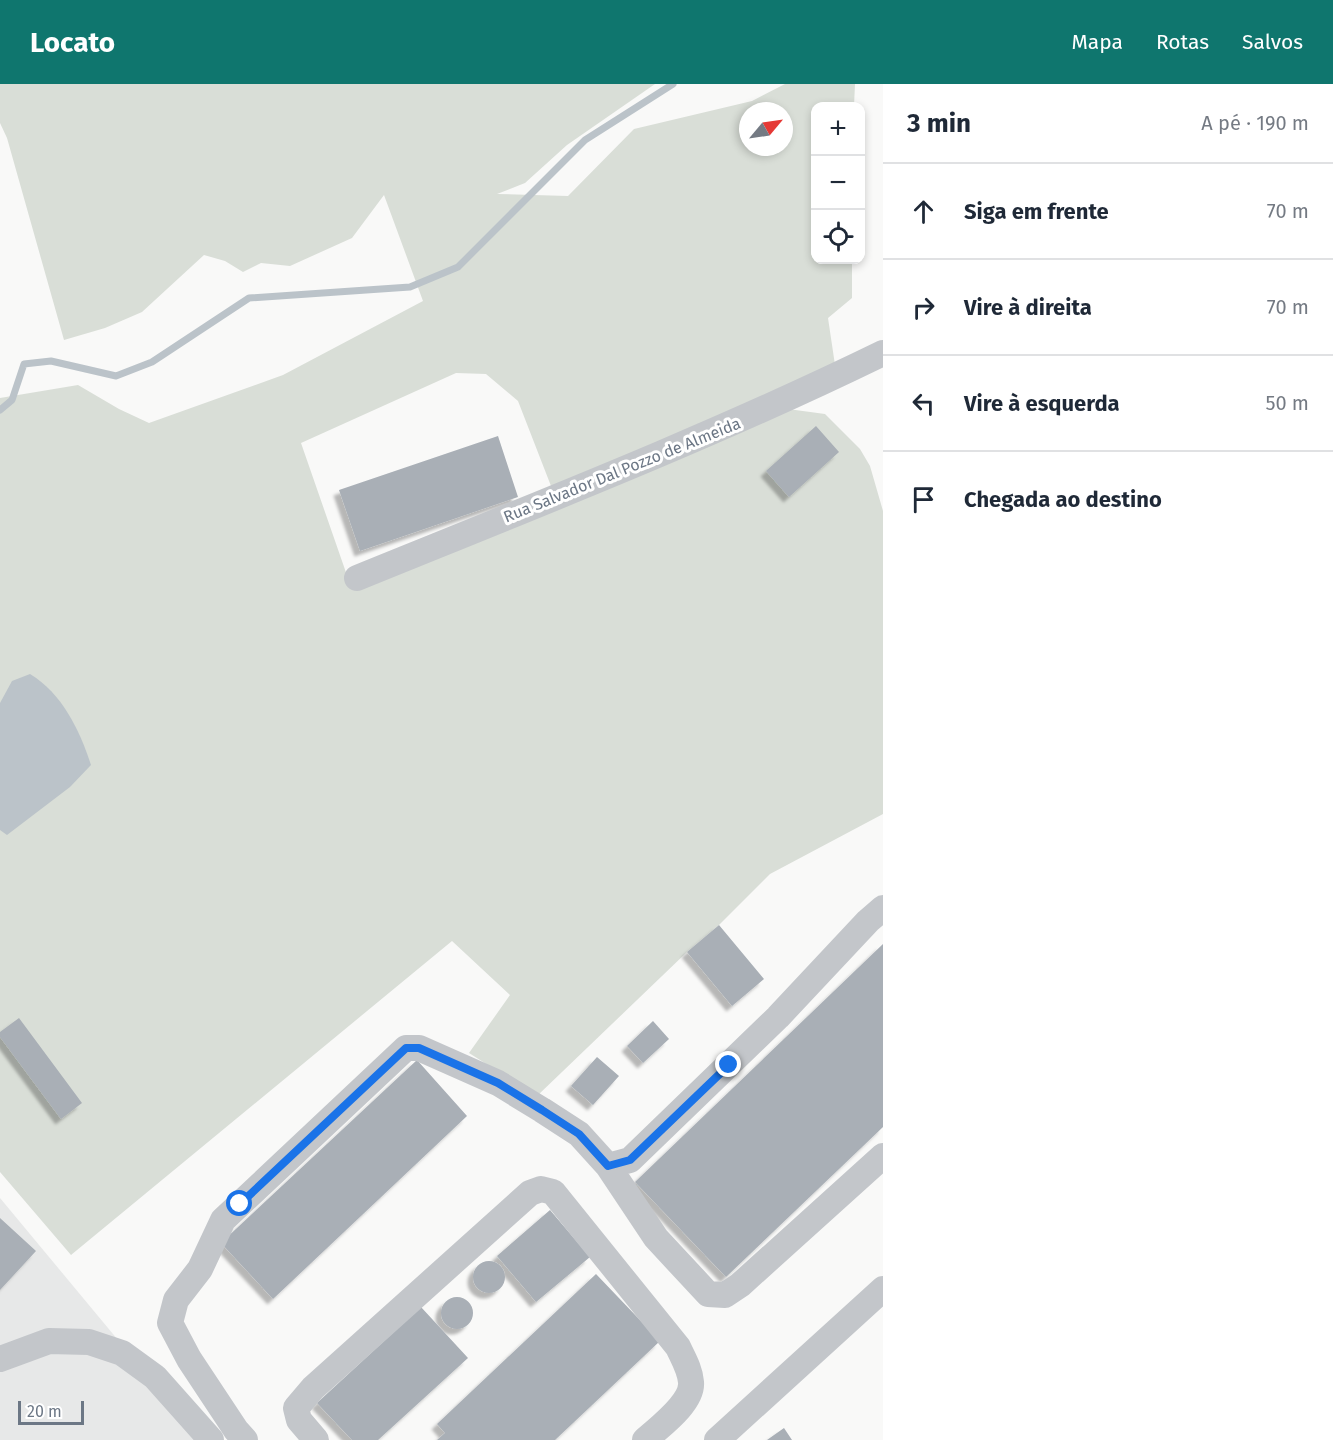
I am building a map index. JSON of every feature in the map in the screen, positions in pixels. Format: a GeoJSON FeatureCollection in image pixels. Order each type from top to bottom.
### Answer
{"type":"FeatureCollection","features":[{"type":"Feature","properties":{"kind":"street","name":"Rua Salvador Dal Pozzo de Almeida"},"geometry":{"type":"LineString","coordinates":[[357,578],[686,444],[775,405],[883,353]]}},
{"type":"Feature","properties":{"kind":"street"},"geometry":{"type":"LineString","coordinates":[[608,1166],[630,1160],[778,1017],[867,921],[883,908]]}},
{"type":"Feature","properties":{"kind":"street"},"geometry":{"type":"LineString","coordinates":[[245,1440],[189,1359],[170,1323],[176,1300],[200,1269],[223,1220],[406,1048],[419,1048],[498,1083],[579,1134],[608,1166],[656,1238],[708,1294],[725,1295],[740,1285],[883,1156]]}},
{"type":"Feature","properties":{"kind":"street"},"geometry":{"type":"LineString","coordinates":[[316,1440],[299,1420],[296,1408],[313,1388],[530,1193],[541,1189],[553,1192],[678,1347],[687,1366],[692,1385],[684,1404],[645,1440]]}},
{"type":"Feature","properties":{"kind":"street"},"geometry":{"type":"LineString","coordinates":[[717,1440],[883,1289]]}},
{"type":"Feature","properties":{"kind":"street"},"geometry":{"type":"LineString","coordinates":[[0,1359],[49,1341],[89,1342],[122,1353],[155,1377],[211,1440]]}},
{"type":"Feature","properties":{"kind":"shaded area"},"geometry":{"type":"Polygon","coordinates":[[[0,84],[655,84],[567,145],[525,183],[497,194],[568,196],[634,129],[739,104],[739,156],[793,156],[793,102],[748,102],[785,84],[855,84],[854,102],[811,102],[811,264],[852,264],[852,298],[828,318],[835,365],[682,438],[551,486],[518,401],[486,374],[456,373],[301,443],[350,584],[788,409],[825,414],[860,449],[870,466],[883,511],[883,814],[770,874],[537,1096],[469,1053],[510,995],[452,941],[71,1255],[0,1172],[0,398],[78,385],[119,409],[149,423],[283,375],[423,301],[384,195],[352,238],[290,266],[261,263],[243,272],[225,261],[204,255],[142,312],[105,328],[64,340],[7,138],[0,123],[0,84]]]}},
{"type":"Feature","properties":{"kind":"shaded area"},"geometry":{"type":"Polygon","coordinates":[[[30,674],[51,691],[60,702],[75,726],[91,765],[70,787],[7,835],[0,830],[0,703],[12,681],[30,674]]]}},
{"type":"Feature","properties":{"kind":"shaded area"},"geometry":{"type":"Polygon","coordinates":[[[0,1198],[201,1440],[0,1440],[0,1198]]]}},
{"type":"Feature","properties":{"kind":"building"},"geometry":{"type":"Polygon","coordinates":[[[816,426],[839,452],[789,497],[766,471],[816,426]]]}},
{"type":"Feature","properties":{"kind":"building"},"geometry":{"type":"Polygon","coordinates":[[[498,436],[518,497],[360,551],[339,490],[498,436]]]}},
{"type":"Feature","properties":{"kind":"building"},"geometry":{"type":"Polygon","coordinates":[[[719,925],[764,979],[732,1006],[687,952],[719,925]]]}},
{"type":"Feature","properties":{"kind":"building"},"geometry":{"type":"Polygon","coordinates":[[[883,944],[883,1127],[726,1277],[635,1182],[883,944]]]}},
{"type":"Feature","properties":{"kind":"building"},"geometry":{"type":"Polygon","coordinates":[[[19,1018],[82,1103],[61,1119],[0,1037],[0,1032],[19,1018]]]}},
{"type":"Feature","properties":{"kind":"building"},"geometry":{"type":"Polygon","coordinates":[[[653,1021],[669,1039],[643,1063],[627,1046],[653,1021]]]}},
{"type":"Feature","properties":{"kind":"building"},"geometry":{"type":"Polygon","coordinates":[[[597,1057],[619,1076],[593,1105],[571,1086],[597,1057]]]}},
{"type":"Feature","properties":{"kind":"building"},"geometry":{"type":"Polygon","coordinates":[[[417,1060],[467,1116],[273,1299],[221,1243],[417,1060]]]}},
{"type":"Feature","properties":{"kind":"building"},"geometry":{"type":"Polygon","coordinates":[[[550,1210],[590,1257],[536,1302],[497,1256],[550,1210]]]}},
{"type":"Feature","properties":{"kind":"building"},"geometry":{"type":"Polygon","coordinates":[[[0,1218],[36,1251],[0,1290],[0,1218]]]}},
{"type":"Feature","properties":{"kind":"building"},"geometry":{"type":"Polygon","coordinates":[[[489,1261],[500,1266],[505,1277],[500,1288],[489,1293],[478,1288],[473,1277],[478,1266],[489,1261]]]}},
{"type":"Feature","properties":{"kind":"building"},"geometry":{"type":"Polygon","coordinates":[[[596,1274],[660,1341],[555,1440],[437,1440],[445,1433],[437,1424],[596,1274]]]}},
{"type":"Feature","properties":{"kind":"building"},"geometry":{"type":"Polygon","coordinates":[[[457,1297],[468,1302],[473,1313],[468,1324],[457,1329],[446,1324],[441,1313],[446,1302],[457,1297]]]}},
{"type":"Feature","properties":{"kind":"building"},"geometry":{"type":"Polygon","coordinates":[[[421,1307],[468,1358],[378,1440],[352,1440],[317,1403],[421,1307]]]}},
{"type":"Feature","properties":{"kind":"building"},"geometry":{"type":"Polygon","coordinates":[[[784,1428],[792,1440],[767,1440],[784,1428]]]}},
{"type":"Feature","properties":{"kind":"waterway"},"geometry":{"type":"LineString","coordinates":[[0,410],[12,400],[24,364],[51,361],[116,376],[152,362],[249,298],[410,287],[458,267],[585,140],[673,84]]}},
{"type":"Feature","properties":{"kind":"route"},"geometry":{"type":"LineString","coordinates":[[240,1204],[406,1048],[419,1048],[498,1083],[579,1134],[608,1166],[630,1160],[729,1065]]}}]}
